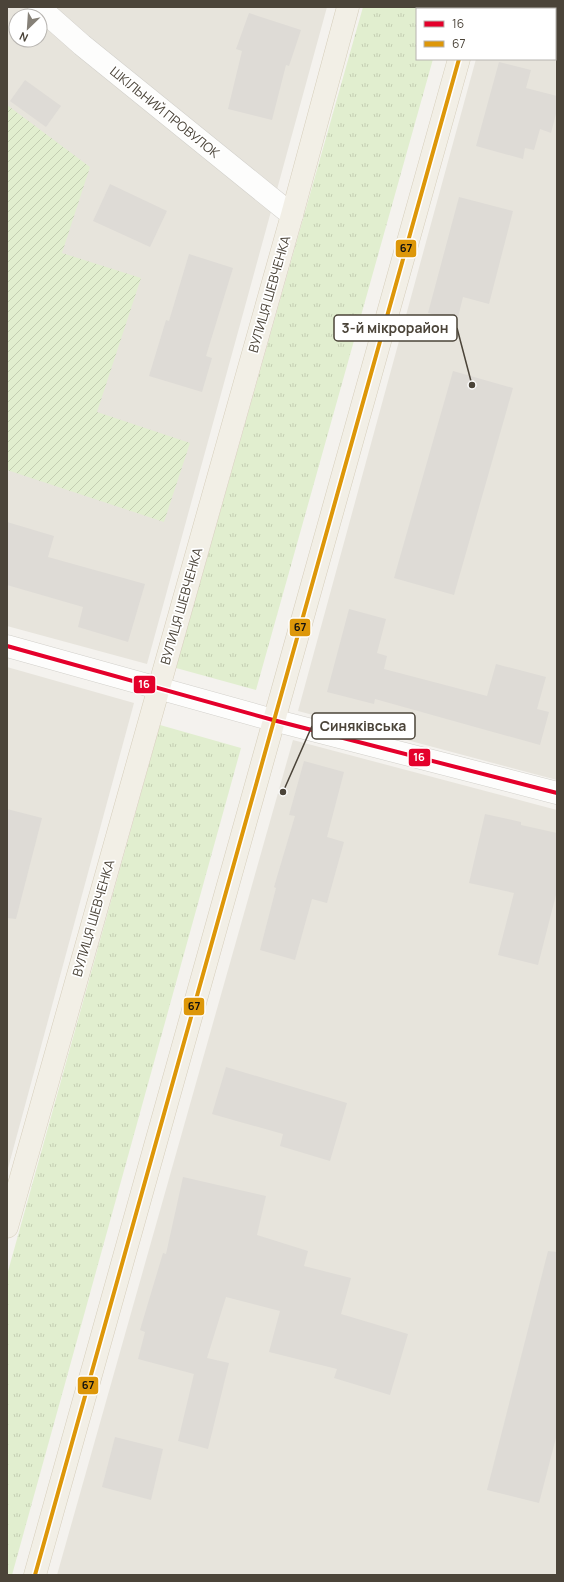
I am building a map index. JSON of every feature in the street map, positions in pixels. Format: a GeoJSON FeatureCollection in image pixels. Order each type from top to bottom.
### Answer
{"type":"FeatureCollection","features":[{"type":"Feature","properties":{"kind":"main road","name":"ВУЛИЦЯ ШЕВЧЕНКА"},"geometry":{"type":"LineString","coordinates":[[7,1227],[292,215],[348,7]]}},
{"type":"Feature","properties":{"kind":"main road"},"geometry":{"type":"LineString","coordinates":[[35,1575],[459,60]]}},
{"type":"Feature","properties":{"kind":"street","name":"ШКІЛЬНИЙ ПРОВУЛОК"},"geometry":{"type":"LineString","coordinates":[[39,7],[82,45],[292,215]]}},
{"type":"Feature","properties":{"kind":"street"},"geometry":{"type":"LineString","coordinates":[[7,646],[273,720],[557,793]]}},
{"type":"Feature","properties":{"kind":"shaded area"},"geometry":{"type":"Polygon","coordinates":[[[7,7],[327,7],[147,664],[7,626],[7,7]]]}},
{"type":"Feature","properties":{"kind":"shaded area"},"geometry":{"type":"Polygon","coordinates":[[[557,7],[557,780],[298,711],[476,60],[556,60],[556,8],[490,8],[557,7]]]}},
{"type":"Feature","properties":{"kind":"shaded area"},"geometry":{"type":"Polygon","coordinates":[[[7,667],[134,703],[7,1172],[7,667]]]}},
{"type":"Feature","properties":{"kind":"shaded area"},"geometry":{"type":"Polygon","coordinates":[[[293,740],[557,810],[557,1575],[57,1575],[293,740]]]}},
{"type":"Feature","properties":{"kind":"green space"},"geometry":{"type":"Polygon","coordinates":[[[363,7],[448,7],[416,8],[416,60],[433,60],[256,690],[176,668],[363,7]]]}},
{"type":"Feature","properties":{"kind":"green space"},"geometry":{"type":"Polygon","coordinates":[[[7,105],[90,167],[62,253],[141,278],[97,412],[190,443],[164,522],[7,470],[7,105]]]}},
{"type":"Feature","properties":{"kind":"green space"},"geometry":{"type":"Polygon","coordinates":[[[160,725],[241,748],[12,1575],[7,1575],[7,1275],[160,725]]]}},
{"type":"Feature","properties":{"kind":"building"},"geometry":{"type":"Polygon","coordinates":[[[249,13],[301,30],[289,66],[286,65],[272,120],[228,109],[242,51],[236,49],[249,13]]]}},
{"type":"Feature","properties":{"kind":"building"},"geometry":{"type":"Polygon","coordinates":[[[499,62],[531,70],[526,88],[557,96],[557,110],[551,133],[540,129],[534,150],[525,148],[523,159],[476,146],[499,62]]]}},
{"type":"Feature","properties":{"kind":"building"},"geometry":{"type":"Polygon","coordinates":[[[25,80],[61,106],[46,127],[10,101],[25,80]]]}},
{"type":"Feature","properties":{"kind":"building"},"geometry":{"type":"Polygon","coordinates":[[[110,184],[167,211],[150,247],[93,221],[110,184]]]}},
{"type":"Feature","properties":{"kind":"building"},"geometry":{"type":"Polygon","coordinates":[[[459,197],[513,211],[489,304],[463,297],[457,321],[428,313],[459,197]]]}},
{"type":"Feature","properties":{"kind":"building"},"geometry":{"type":"Polygon","coordinates":[[[189,254],[233,268],[206,356],[212,358],[202,392],[149,376],[166,320],[169,321],[189,254]]]}},
{"type":"Feature","properties":{"kind":"building"},"geometry":{"type":"Polygon","coordinates":[[[453,371],[513,388],[454,595],[394,578],[453,371]]]}},
{"type":"Feature","properties":{"kind":"building"},"geometry":{"type":"Polygon","coordinates":[[[7,522],[54,536],[48,557],[145,584],[128,642],[78,627],[83,607],[7,585],[7,522]]]}},
{"type":"Feature","properties":{"kind":"building"},"geometry":{"type":"Polygon","coordinates":[[[349,609],[386,619],[377,653],[387,656],[384,669],[487,696],[496,664],[546,677],[537,709],[549,712],[540,745],[375,699],[374,704],[327,692],[349,609]]]}},
{"type":"Feature","properties":{"kind":"building"},"geometry":{"type":"Polygon","coordinates":[[[304,761],[344,772],[327,837],[344,842],[327,903],[312,899],[295,960],[260,950],[276,888],[274,887],[295,816],[289,815],[304,761]]]}},
{"type":"Feature","properties":{"kind":"building"},"geometry":{"type":"Polygon","coordinates":[[[7,809],[42,818],[16,919],[7,918],[7,809]]]}},
{"type":"Feature","properties":{"kind":"building"},"geometry":{"type":"Polygon","coordinates":[[[485,814],[521,822],[521,825],[557,833],[557,891],[538,965],[498,955],[514,893],[469,883],[485,814]]]}},
{"type":"Feature","properties":{"kind":"building"},"geometry":{"type":"Polygon","coordinates":[[[226,1067],[347,1103],[330,1161],[280,1146],[283,1134],[212,1114],[226,1067]]]}},
{"type":"Feature","properties":{"kind":"building"},"geometry":{"type":"Polygon","coordinates":[[[183,1177],[266,1196],[257,1235],[308,1251],[304,1266],[351,1278],[341,1314],[408,1334],[390,1395],[334,1378],[337,1369],[269,1352],[280,1311],[226,1297],[207,1358],[229,1363],[208,1449],[178,1441],[194,1374],[138,1359],[145,1332],[140,1330],[163,1253],[166,1254],[183,1177]]]}},
{"type":"Feature","properties":{"kind":"building"},"geometry":{"type":"Polygon","coordinates":[[[548,1251],[557,1252],[557,1434],[539,1503],[487,1490],[548,1251]]]}},
{"type":"Feature","properties":{"kind":"building"},"geometry":{"type":"Polygon","coordinates":[[[115,1437],[163,1449],[151,1500],[102,1487],[115,1437]]]}},
{"type":"Feature","properties":{"kind":"transit line","name":"67"},"geometry":{"type":"LineString","coordinates":[[35,1575],[459,60]]}},
{"type":"Feature","properties":{"kind":"transit line","name":"16"},"geometry":{"type":"LineString","coordinates":[[7,646],[273,720],[557,793]]}},
{"type":"Feature","properties":{"kind":"place","name":"3-й мікрорайон"},"geometry":{"type":"Point","coordinates":[472,385]}},
{"type":"Feature","properties":{"kind":"place","name":"Синяківська"},"geometry":{"type":"Point","coordinates":[283,792]}}]}
